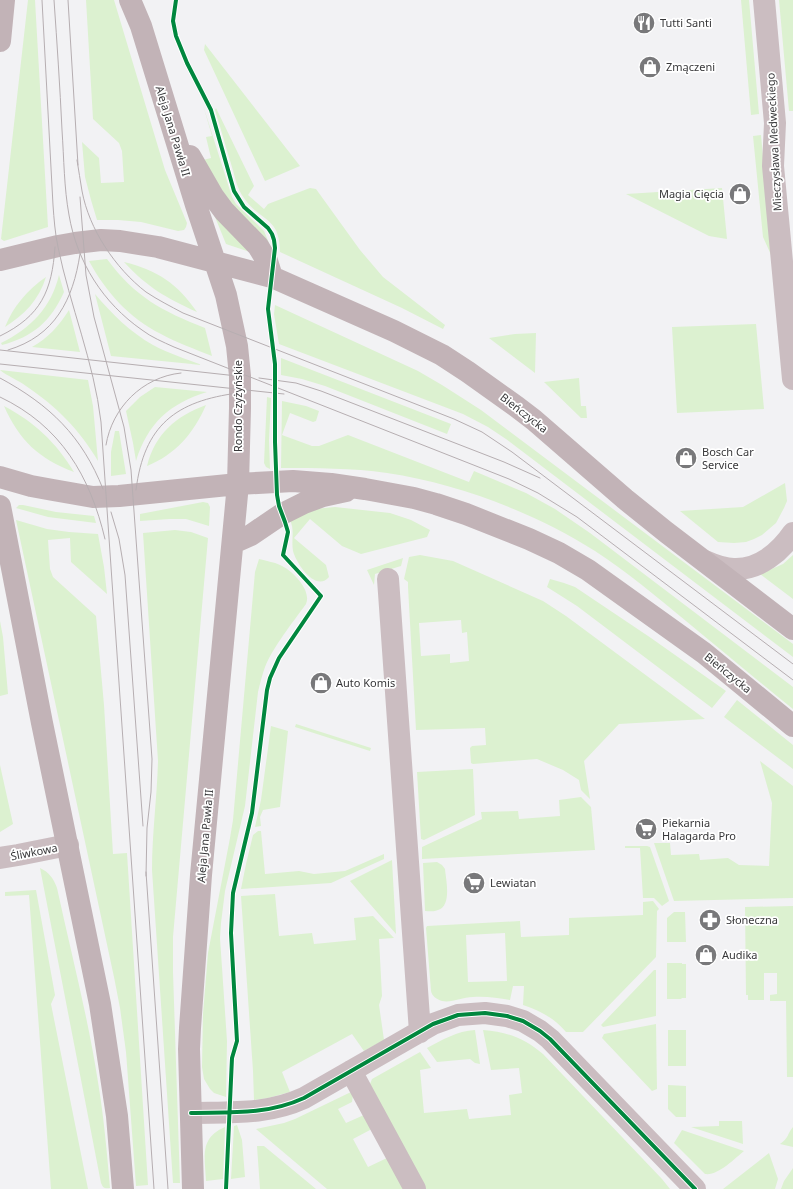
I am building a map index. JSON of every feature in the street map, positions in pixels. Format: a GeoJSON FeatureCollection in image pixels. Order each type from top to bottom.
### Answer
{"type":"FeatureCollection","features":[{"type":"Feature","properties":{"kind":"main road"},"geometry":{"type":"LineString","coordinates":[[0,40],[4,0]]}},
{"type":"Feature","properties":{"kind":"main road","name":"Aleja Jana Pawła II"},"geometry":{"type":"LineString","coordinates":[[130,0],[141,26],[196,205],[216,263]]}},
{"type":"Feature","properties":{"kind":"main road"},"geometry":{"type":"LineString","coordinates":[[175,138],[190,157],[213,196],[224,211],[258,246],[267,261],[272,277]]}},
{"type":"Feature","properties":{"kind":"main road"},"geometry":{"type":"LineString","coordinates":[[0,260],[75,243],[110,240],[158,247],[216,263]]}},
{"type":"Feature","properties":{"kind":"main road","name":"Bieńczycka"},"geometry":{"type":"LineString","coordinates":[[216,263],[272,277],[394,332],[442,355],[461,367],[494,389],[534,420],[625,499],[699,558],[793,629]]}},
{"type":"Feature","properties":{"kind":"main road","name":"Rondo Czyżyńskie"},"geometry":{"type":"LineString","coordinates":[[216,263],[228,303],[239,359],[240,408],[238,484]]}},
{"type":"Feature","properties":{"kind":"main road"},"geometry":{"type":"LineString","coordinates":[[0,477],[45,489],[93,497],[119,496],[238,484]]}},
{"type":"Feature","properties":{"kind":"main road","name":"Bieńczycka"},"geometry":{"type":"LineString","coordinates":[[238,484],[293,481],[366,489],[414,498],[436,504],[506,529],[559,553],[588,570],[704,653],[793,726]]}},
{"type":"Feature","properties":{"kind":"main road","name":"Aleja Jana Pawła II"},"geometry":{"type":"LineString","coordinates":[[193,1189],[189,1035],[200,890],[238,484]]}},
{"type":"Feature","properties":{"kind":"main road"},"geometry":{"type":"LineString","coordinates":[[233,543],[251,535],[282,514],[304,502],[336,493],[366,489]]}},
{"type":"Feature","properties":{"kind":"main road"},"geometry":{"type":"LineString","coordinates":[[0,506],[6,566],[68,845],[104,1027],[119,1130],[123,1189]]}},
{"type":"Feature","properties":{"kind":"street"},"geometry":{"type":"LineString","coordinates":[[139,0],[141,26]]}},
{"type":"Feature","properties":{"kind":"street","name":"Mieczysława Medweckiego"},"geometry":{"type":"LineString","coordinates":[[764,0],[774,123],[772,166],[793,379]]}},
{"type":"Feature","properties":{"kind":"street"},"geometry":{"type":"LineString","coordinates":[[699,558],[724,568],[746,568],[771,557],[786,544],[793,533]]}},
{"type":"Feature","properties":{"kind":"street"},"geometry":{"type":"LineString","coordinates":[[388,579],[420,1032]]}},
{"type":"Feature","properties":{"kind":"street","name":"Śliwkowa"},"geometry":{"type":"LineString","coordinates":[[0,858],[68,845]]}},
{"type":"Feature","properties":{"kind":"street"},"geometry":{"type":"LineString","coordinates":[[191,1113],[252,1112],[278,1107],[304,1098],[433,1024],[458,1015],[485,1012],[516,1019],[540,1031],[558,1047],[695,1189]]}},
{"type":"Feature","properties":{"kind":"street"},"geometry":{"type":"LineString","coordinates":[[351,1071],[415,1189]]}},
{"type":"Feature","properties":{"kind":"green space"},"geometry":{"type":"Polygon","coordinates":[[[28,0],[35,0],[48,227],[4,241],[1,239],[28,0]]]}},
{"type":"Feature","properties":{"kind":"green space"},"geometry":{"type":"Polygon","coordinates":[[[86,0],[114,0],[165,170],[187,223],[184,230],[178,231],[141,222],[97,220],[85,177],[82,142],[99,158],[101,183],[124,182],[122,151],[119,143],[93,119],[86,0]]]}},
{"type":"Feature","properties":{"kind":"green space"},"geometry":{"type":"Polygon","coordinates":[[[741,0],[749,0],[759,114],[751,115],[741,0]]]}},
{"type":"Feature","properties":{"kind":"green space"},"geometry":{"type":"Polygon","coordinates":[[[779,0],[793,0],[793,111],[789,111],[779,0]]]}},
{"type":"Feature","properties":{"kind":"green space"},"geometry":{"type":"Polygon","coordinates":[[[205,44],[300,166],[265,181],[204,50],[205,44]]]}},
{"type":"Feature","properties":{"kind":"green space"},"geometry":{"type":"Polygon","coordinates":[[[203,105],[232,197],[236,204],[264,231],[269,243],[238,216],[203,160],[211,158],[206,137],[212,136],[203,105]]]}},
{"type":"Feature","properties":{"kind":"green space"},"geometry":{"type":"Polygon","coordinates":[[[216,108],[254,186],[248,195],[264,209],[268,204],[310,188],[316,189],[360,250],[383,277],[445,325],[443,329],[402,308],[280,252],[277,232],[273,225],[250,206],[236,183],[215,110],[216,108]]]}},
{"type":"Feature","properties":{"kind":"green space"},"geometry":{"type":"Polygon","coordinates":[[[761,135],[772,257],[763,237],[753,136],[761,135]]]}},
{"type":"Feature","properties":{"kind":"green space"},"geometry":{"type":"Polygon","coordinates":[[[722,188],[727,239],[709,236],[626,194],[722,188]]]}},
{"type":"Feature","properties":{"kind":"green space"},"geometry":{"type":"Polygon","coordinates":[[[213,212],[253,253],[226,244],[213,212]]]}},
{"type":"Feature","properties":{"kind":"green space"},"geometry":{"type":"Polygon","coordinates":[[[107,259],[128,283],[150,301],[162,309],[205,328],[212,356],[149,328],[119,303],[103,283],[89,261],[107,259]]]}},
{"type":"Feature","properties":{"kind":"green space"},"geometry":{"type":"Polygon","coordinates":[[[124,262],[147,269],[166,280],[190,302],[197,312],[176,302],[149,285],[132,271],[124,262]]]}},
{"type":"Feature","properties":{"kind":"green space"},"geometry":{"type":"Polygon","coordinates":[[[59,275],[64,292],[47,319],[32,332],[13,342],[2,345],[1,343],[22,331],[38,316],[51,297],[59,275]]]}},
{"type":"Feature","properties":{"kind":"green space"},"geometry":{"type":"Polygon","coordinates":[[[46,277],[35,300],[24,312],[5,327],[21,299],[46,277]]]}},
{"type":"Feature","properties":{"kind":"green space"},"geometry":{"type":"Polygon","coordinates":[[[95,294],[122,322],[145,340],[165,351],[202,365],[111,356],[95,294]]]}},
{"type":"Feature","properties":{"kind":"green space"},"geometry":{"type":"Polygon","coordinates":[[[275,305],[418,371],[481,410],[793,644],[793,657],[506,439],[488,427],[463,414],[279,344],[274,314],[275,305]]]}},
{"type":"Feature","properties":{"kind":"green space"},"geometry":{"type":"Polygon","coordinates":[[[69,310],[80,352],[32,347],[53,331],[69,310]]]}},
{"type":"Feature","properties":{"kind":"green space"},"geometry":{"type":"Polygon","coordinates":[[[756,324],[764,409],[677,413],[672,327],[756,324]]]}},
{"type":"Feature","properties":{"kind":"green space"},"geometry":{"type":"Polygon","coordinates":[[[536,333],[535,373],[489,338],[515,334],[536,333]]]}},
{"type":"Feature","properties":{"kind":"green space"},"geometry":{"type":"Polygon","coordinates":[[[281,358],[451,424],[447,434],[325,386],[302,379],[281,375],[281,358]]]}},
{"type":"Feature","properties":{"kind":"green space"},"geometry":{"type":"Polygon","coordinates":[[[0,370],[88,380],[93,406],[98,461],[91,449],[75,429],[48,402],[0,370]]]}},
{"type":"Feature","properties":{"kind":"green space"},"geometry":{"type":"Polygon","coordinates":[[[579,378],[581,406],[586,406],[587,418],[581,418],[544,382],[579,378]]]}},
{"type":"Feature","properties":{"kind":"green space"},"geometry":{"type":"Polygon","coordinates":[[[155,387],[207,392],[182,402],[162,417],[147,436],[136,461],[126,411],[140,397],[155,387]]]}},
{"type":"Feature","properties":{"kind":"green space"},"geometry":{"type":"Polygon","coordinates":[[[267,397],[271,398],[269,440],[270,469],[266,467],[264,463],[267,397]]]}},
{"type":"Feature","properties":{"kind":"green space"},"geometry":{"type":"Polygon","coordinates":[[[282,401],[306,406],[319,411],[316,421],[313,422],[290,413],[282,435],[312,446],[319,446],[348,435],[469,482],[474,471],[526,493],[555,509],[590,533],[793,687],[793,709],[664,602],[607,559],[571,537],[521,512],[468,492],[441,484],[387,473],[321,468],[281,468],[282,401]]]}},
{"type":"Feature","properties":{"kind":"green space"},"geometry":{"type":"Polygon","coordinates":[[[206,405],[196,425],[182,442],[166,456],[147,466],[155,445],[168,428],[185,415],[206,405]]]}},
{"type":"Feature","properties":{"kind":"green space"},"geometry":{"type":"Polygon","coordinates":[[[4,406],[35,426],[44,434],[60,451],[74,472],[50,461],[32,447],[16,429],[4,406]]]}},
{"type":"Feature","properties":{"kind":"green space"},"geometry":{"type":"Polygon","coordinates":[[[115,431],[119,431],[126,474],[111,476],[111,452],[115,431]]]}},
{"type":"Feature","properties":{"kind":"green space"},"geometry":{"type":"Polygon","coordinates":[[[785,483],[787,501],[776,523],[762,535],[746,542],[718,542],[680,511],[743,507],[785,483]]]}},
{"type":"Feature","properties":{"kind":"green space"},"geometry":{"type":"Polygon","coordinates":[[[203,502],[208,503],[210,507],[209,526],[186,519],[140,521],[140,514],[203,502]]]}},
{"type":"Feature","properties":{"kind":"green space"},"geometry":{"type":"Polygon","coordinates":[[[19,505],[56,512],[94,516],[96,523],[48,517],[16,508],[19,505]]]}},
{"type":"Feature","properties":{"kind":"green space"},"geometry":{"type":"Polygon","coordinates":[[[335,507],[390,513],[411,520],[430,530],[427,537],[361,554],[342,546],[310,519],[294,538],[326,565],[329,577],[324,581],[318,581],[313,579],[302,569],[295,556],[293,551],[292,528],[290,520],[314,509],[335,507]]]}},
{"type":"Feature","properties":{"kind":"green space"},"geometry":{"type":"Polygon","coordinates":[[[16,520],[47,529],[98,534],[107,594],[71,562],[70,538],[48,540],[50,569],[53,577],[96,616],[104,705],[113,854],[127,853],[148,1185],[136,1186],[126,1052],[120,1008],[16,520]]]}},
{"type":"Feature","properties":{"kind":"green space"},"geometry":{"type":"Polygon","coordinates":[[[175,530],[191,532],[208,538],[173,937],[180,1183],[173,1183],[152,870],[158,761],[143,533],[175,530]]]}},
{"type":"Feature","properties":{"kind":"green space"},"geometry":{"type":"Polygon","coordinates":[[[420,555],[453,561],[543,601],[566,616],[705,719],[619,724],[584,761],[590,799],[581,790],[579,780],[563,770],[537,759],[471,763],[470,748],[472,746],[486,745],[485,728],[416,730],[408,582],[404,579],[409,557],[420,555]],[[461,620],[419,623],[421,656],[450,654],[450,663],[469,661],[467,632],[462,633],[461,620]]]}},
{"type":"Feature","properties":{"kind":"green space"},"geometry":{"type":"Polygon","coordinates":[[[793,555],[793,599],[760,574],[783,564],[793,555]]]}},
{"type":"Feature","properties":{"kind":"green space"},"geometry":{"type":"Polygon","coordinates":[[[403,558],[401,566],[375,574],[374,585],[367,570],[403,558]]]}},
{"type":"Feature","properties":{"kind":"green space"},"geometry":{"type":"Polygon","coordinates":[[[259,559],[278,564],[290,571],[304,587],[307,599],[306,604],[273,651],[262,676],[258,692],[245,806],[225,891],[220,938],[227,1041],[226,1097],[214,1093],[204,1079],[202,1067],[203,1014],[208,953],[233,820],[255,572],[259,559]]]}},
{"type":"Feature","properties":{"kind":"green space"},"geometry":{"type":"Polygon","coordinates":[[[550,579],[575,587],[726,691],[712,708],[577,606],[547,587],[550,579]]]}},
{"type":"Feature","properties":{"kind":"green space"},"geometry":{"type":"Polygon","coordinates":[[[0,621],[3,637],[8,694],[0,696],[0,621]]]}},
{"type":"Feature","properties":{"kind":"green space"},"geometry":{"type":"Polygon","coordinates":[[[737,700],[793,745],[793,769],[724,717],[737,700]]]}},
{"type":"Feature","properties":{"kind":"green space"},"geometry":{"type":"Polygon","coordinates":[[[296,724],[371,748],[370,751],[295,727],[296,724]]]}},
{"type":"Feature","properties":{"kind":"green space"},"geometry":{"type":"Polygon","coordinates":[[[271,726],[288,731],[280,807],[263,810],[260,817],[261,826],[255,827],[261,800],[271,726]]]}},
{"type":"Feature","properties":{"kind":"green space"},"geometry":{"type":"Polygon","coordinates":[[[760,761],[793,786],[793,898],[674,901],[654,843],[670,843],[671,855],[699,854],[700,860],[728,858],[739,865],[769,866],[772,803],[760,761]]]}},
{"type":"Feature","properties":{"kind":"green space"},"geometry":{"type":"Polygon","coordinates":[[[0,765],[13,824],[0,832],[0,765]]]}},
{"type":"Feature","properties":{"kind":"green space"},"geometry":{"type":"Polygon","coordinates":[[[473,769],[475,815],[424,840],[421,839],[417,772],[473,769]]]}},
{"type":"Feature","properties":{"kind":"green space"},"geometry":{"type":"Polygon","coordinates":[[[581,797],[591,807],[595,850],[422,859],[422,847],[482,819],[481,812],[518,811],[519,819],[560,816],[559,800],[581,797]]]}},
{"type":"Feature","properties":{"kind":"green space"},"geometry":{"type":"Polygon","coordinates":[[[258,831],[261,831],[265,874],[299,871],[314,874],[345,871],[384,854],[384,859],[331,883],[241,889],[253,835],[258,831]]]}},
{"type":"Feature","properties":{"kind":"green space"},"geometry":{"type":"Polygon","coordinates":[[[625,846],[650,847],[669,901],[662,906],[654,898],[643,898],[640,848],[625,848],[625,846]]]}},
{"type":"Feature","properties":{"kind":"green space"},"geometry":{"type":"Polygon","coordinates":[[[392,860],[396,934],[350,881],[392,860]]]}},
{"type":"Feature","properties":{"kind":"green space"},"geometry":{"type":"Polygon","coordinates":[[[437,862],[445,869],[447,898],[442,908],[435,911],[425,911],[423,863],[437,862]]]}},
{"type":"Feature","properties":{"kind":"green space"},"geometry":{"type":"Polygon","coordinates":[[[40,868],[51,876],[57,888],[84,1009],[100,1095],[110,1188],[104,1188],[101,1183],[40,868]]]}},
{"type":"Feature","properties":{"kind":"green space"},"geometry":{"type":"Polygon","coordinates":[[[36,890],[55,995],[51,1004],[88,1189],[51,1189],[29,895],[5,896],[5,892],[36,890]]]}},
{"type":"Feature","properties":{"kind":"green space"},"geometry":{"type":"Polygon","coordinates":[[[275,894],[279,936],[312,933],[314,944],[356,940],[354,918],[373,916],[394,938],[379,939],[382,996],[379,1005],[384,1040],[364,1051],[352,1034],[282,1072],[290,1092],[254,1100],[241,896],[275,894]]]}},
{"type":"Feature","properties":{"kind":"green space"},"geometry":{"type":"Polygon","coordinates":[[[653,901],[659,909],[657,911],[656,957],[583,1032],[566,1032],[547,1016],[523,1005],[524,986],[513,986],[510,1000],[492,997],[469,997],[453,1001],[442,1001],[433,996],[431,991],[427,926],[520,921],[521,937],[569,935],[569,918],[643,915],[643,902],[653,901]],[[505,933],[466,935],[468,982],[507,981],[505,933]]]}},
{"type":"Feature","properties":{"kind":"green space"},"geometry":{"type":"Polygon","coordinates":[[[793,906],[793,1077],[787,1077],[786,1001],[770,1001],[770,995],[777,994],[777,973],[764,973],[764,1000],[748,1000],[748,995],[746,995],[745,907],[793,906]]]}},
{"type":"Feature","properties":{"kind":"green space"},"geometry":{"type":"Polygon","coordinates":[[[674,912],[685,912],[686,942],[667,942],[667,918],[674,912]]]}},
{"type":"Feature","properties":{"kind":"green space"},"geometry":{"type":"Polygon","coordinates":[[[667,963],[686,964],[686,998],[667,999],[667,963]]]}},
{"type":"Feature","properties":{"kind":"green space"},"geometry":{"type":"Polygon","coordinates":[[[654,970],[656,970],[656,1016],[603,1027],[601,1025],[654,970]]]}},
{"type":"Feature","properties":{"kind":"green space"},"geometry":{"type":"Polygon","coordinates":[[[656,1024],[657,1089],[652,1091],[602,1038],[604,1034],[656,1024]]]}},
{"type":"Feature","properties":{"kind":"green space"},"geometry":{"type":"Polygon","coordinates":[[[475,1030],[480,1064],[475,1063],[470,1059],[437,1062],[427,1048],[456,1034],[475,1030]]]}},
{"type":"Feature","properties":{"kind":"green space"},"geometry":{"type":"Polygon","coordinates":[[[483,1030],[508,1034],[536,1048],[670,1189],[419,1189],[370,1084],[372,1079],[420,1052],[431,1068],[420,1070],[424,1113],[467,1109],[469,1119],[511,1115],[509,1095],[522,1093],[519,1068],[491,1070],[483,1030]]]}},
{"type":"Feature","properties":{"kind":"green space"},"geometry":{"type":"Polygon","coordinates":[[[668,1030],[686,1030],[686,1066],[668,1066],[668,1030]]]}},
{"type":"Feature","properties":{"kind":"green space"},"geometry":{"type":"Polygon","coordinates":[[[668,1085],[686,1086],[686,1117],[676,1117],[668,1109],[668,1085]]]}},
{"type":"Feature","properties":{"kind":"green space"},"geometry":{"type":"Polygon","coordinates":[[[351,1092],[353,1095],[352,1102],[338,1109],[346,1123],[364,1115],[372,1128],[353,1139],[368,1167],[387,1158],[408,1189],[327,1189],[256,1129],[295,1119],[351,1092]]]}},
{"type":"Feature","properties":{"kind":"green space"},"geometry":{"type":"Polygon","coordinates":[[[719,1121],[742,1121],[743,1144],[691,1127],[719,1126],[719,1121]]]}},
{"type":"Feature","properties":{"kind":"green space"},"geometry":{"type":"Polygon","coordinates":[[[237,1125],[242,1140],[245,1177],[231,1179],[234,1126],[237,1125]]]}},
{"type":"Feature","properties":{"kind":"green space"},"geometry":{"type":"Polygon","coordinates":[[[225,1127],[223,1179],[206,1181],[205,1149],[207,1143],[217,1131],[225,1127]]]}},
{"type":"Feature","properties":{"kind":"green space"},"geometry":{"type":"Polygon","coordinates":[[[793,1127],[793,1147],[780,1144],[785,1140],[793,1127]]]}},
{"type":"Feature","properties":{"kind":"green space"},"geometry":{"type":"Polygon","coordinates":[[[682,1130],[744,1151],[720,1170],[710,1174],[705,1174],[674,1143],[682,1130]]]}},
{"type":"Feature","properties":{"kind":"green space"},"geometry":{"type":"Polygon","coordinates":[[[257,1146],[264,1146],[316,1189],[260,1189],[257,1146]]]}},
{"type":"Feature","properties":{"kind":"green space"},"geometry":{"type":"Polygon","coordinates":[[[769,1153],[778,1179],[775,1189],[723,1189],[769,1153]]]}},
{"type":"Feature","properties":{"kind":"green space"},"geometry":{"type":"Polygon","coordinates":[[[793,1168],[793,1189],[781,1189],[784,1181],[793,1168]]]}},
{"type":"Feature","properties":{"kind":"tram line"},"geometry":{"type":"LineString","coordinates":[[42,0],[56,236],[63,269],[93,378],[101,422],[154,1189]]}},
{"type":"Feature","properties":{"kind":"tram line"},"geometry":{"type":"LineString","coordinates":[[54,0],[65,184],[69,215],[78,249],[85,265],[104,294],[128,319],[149,335],[174,347],[509,479],[538,493],[577,517],[793,680]]}},
{"type":"Feature","properties":{"kind":"tram line"},"geometry":{"type":"LineString","coordinates":[[68,0],[78,165]]}},
{"type":"Feature","properties":{"kind":"tram line"},"geometry":{"type":"LineString","coordinates":[[77,160],[85,205],[97,233],[114,260],[146,292],[183,313],[454,419],[482,432],[512,452],[793,664]]}},
{"type":"Feature","properties":{"kind":"tram line"},"geometry":{"type":"LineString","coordinates":[[80,197],[86,275],[94,317],[124,427],[131,470],[152,759],[151,792],[147,828],[146,876]]}},
{"type":"Feature","properties":{"kind":"tram line"},"geometry":{"type":"LineString","coordinates":[[0,336],[25,320],[35,311],[42,300],[51,277],[55,247]]}},
{"type":"Feature","properties":{"kind":"tram line"},"geometry":{"type":"LineString","coordinates":[[8,350],[24,344],[38,336],[50,326],[67,301],[77,271],[80,254]]}},
{"type":"Feature","properties":{"kind":"tram line"},"geometry":{"type":"LineString","coordinates":[[0,350],[237,376]]}},
{"type":"Feature","properties":{"kind":"tram line"},"geometry":{"type":"LineString","coordinates":[[0,364],[284,394]]}},
{"type":"Feature","properties":{"kind":"tram line"},"geometry":{"type":"LineString","coordinates":[[106,445],[109,431],[115,419],[122,407],[131,397],[154,381],[181,373]]}},
{"type":"Feature","properties":{"kind":"tram line"},"geometry":{"type":"LineString","coordinates":[[0,378],[34,399],[62,424],[85,453],[95,470],[103,489]]}},
{"type":"Feature","properties":{"kind":"tram line"},"geometry":{"type":"LineString","coordinates":[[259,378],[296,383],[321,391],[504,462],[540,478]]}},
{"type":"Feature","properties":{"kind":"tram line"},"geometry":{"type":"LineString","coordinates":[[136,490],[140,467],[147,449],[155,433],[167,420],[181,410],[197,402],[238,393]]}},
{"type":"Feature","properties":{"kind":"tram line"},"geometry":{"type":"LineString","coordinates":[[0,397],[21,409],[40,423],[56,438],[70,455],[91,494],[105,539]]}},
{"type":"Feature","properties":{"kind":"tram line"},"geometry":{"type":"LineString","coordinates":[[111,512],[119,539],[125,575],[143,826]]}},
{"type":"Feature","properties":{"kind":"tram line"},"geometry":{"type":"LineString","coordinates":[[146,872],[168,1189]]}},
{"type":"Feature","properties":{"kind":"cycle path"},"geometry":{"type":"LineString","coordinates":[[176,0],[173,21],[176,36],[187,63],[211,110],[234,191],[244,207],[268,228],[274,240],[275,248],[268,309],[275,364],[277,495],[279,506],[288,532],[283,555],[321,596],[279,658],[270,678],[267,690],[252,813],[233,893],[231,933],[237,1041],[232,1058],[226,1189]]}},
{"type":"Feature","properties":{"kind":"cycle path"},"geometry":{"type":"LineString","coordinates":[[191,1113],[249,1112],[290,1103],[304,1098],[433,1024],[458,1015],[485,1013],[507,1016],[523,1021],[550,1039],[695,1189]]}},
{"type":"Feature","properties":{"kind":"place","name":"Tutti Santi"},"geometry":{"type":"Point","coordinates":[644,23]}},
{"type":"Feature","properties":{"kind":"place","name":"Zmączeni"},"geometry":{"type":"Point","coordinates":[650,67]}},
{"type":"Feature","properties":{"kind":"place","name":"Magia Cięcia"},"geometry":{"type":"Point","coordinates":[740,194]}},
{"type":"Feature","properties":{"kind":"place","name":"Bosch Car Service"},"geometry":{"type":"Point","coordinates":[686,458]}},
{"type":"Feature","properties":{"kind":"place","name":"Auto Komis"},"geometry":{"type":"Point","coordinates":[321,683]}},
{"type":"Feature","properties":{"kind":"place","name":"Piekarnia Halagarda Pro"},"geometry":{"type":"Point","coordinates":[646,829]}},
{"type":"Feature","properties":{"kind":"place","name":"Lewiatan"},"geometry":{"type":"Point","coordinates":[474,883]}},
{"type":"Feature","properties":{"kind":"place","name":"Słoneczna"},"geometry":{"type":"Point","coordinates":[710,920]}},
{"type":"Feature","properties":{"kind":"place","name":"Audika"},"geometry":{"type":"Point","coordinates":[706,955]}}]}
